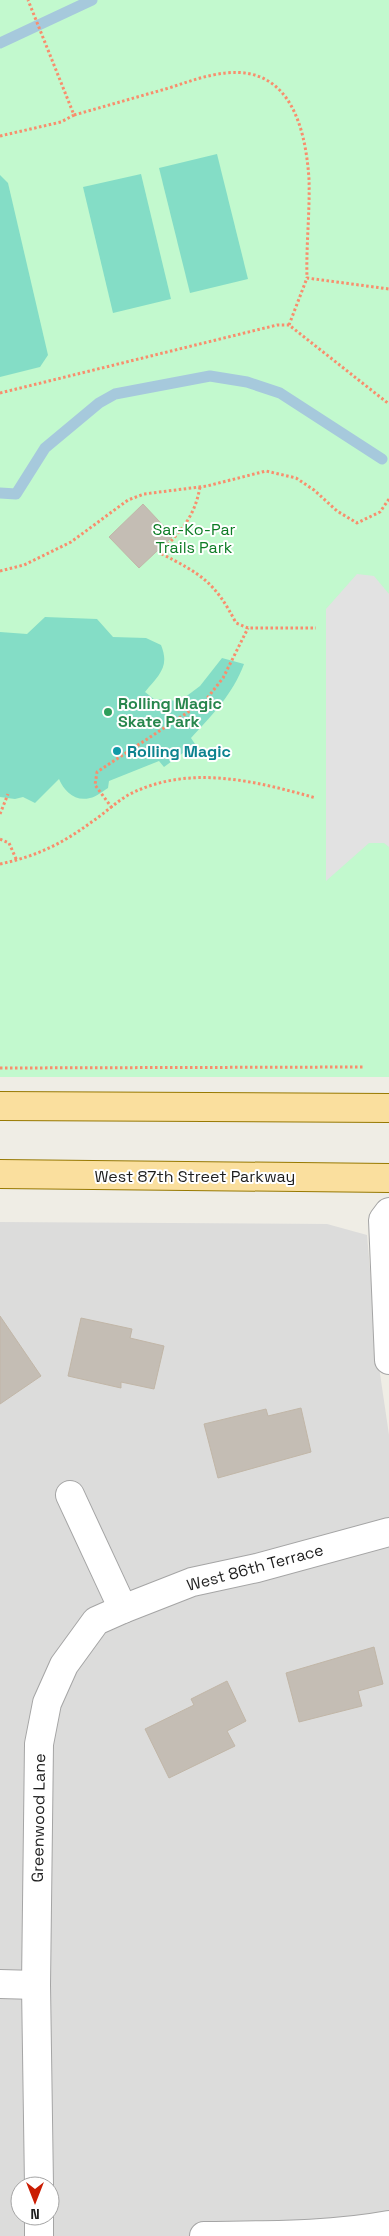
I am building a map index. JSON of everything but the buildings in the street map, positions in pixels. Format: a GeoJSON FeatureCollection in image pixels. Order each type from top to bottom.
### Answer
{"type":"FeatureCollection","features":[{"type":"Feature","properties":{"kind":"main road"},"geometry":{"type":"LineString","coordinates":[[0,1106],[389,1108]]}},
{"type":"Feature","properties":{"kind":"main road","name":"West 87th Street Parkway"},"geometry":{"type":"LineString","coordinates":[[0,1174],[389,1178]]}},
{"type":"Feature","properties":{"kind":"street"},"geometry":{"type":"LineString","coordinates":[[389,1212],[383,1220],[389,1360]]}},
{"type":"Feature","properties":{"kind":"street"},"geometry":{"type":"LineString","coordinates":[[70,1495],[123,1609]]}},
{"type":"Feature","properties":{"kind":"street","name":"West 86th Terrace"},"geometry":{"type":"LineString","coordinates":[[123,1609],[192,1582],[257,1568],[389,1532]]}},
{"type":"Feature","properties":{"kind":"street","name":"Greenwood Lane"},"geometry":{"type":"LineString","coordinates":[[39,2176],[36,1985],[38,1744],[46,1703],[64,1665],[96,1621],[123,1609]]}},
{"type":"Feature","properties":{"kind":"street"},"geometry":{"type":"LineString","coordinates":[[0,1984],[36,1985]]}},
{"type":"Feature","properties":{"kind":"street"},"geometry":{"type":"LineString","coordinates":[[204,2236],[309,2234],[363,2230],[389,2225]]}},
{"type":"Feature","properties":{"kind":"path"},"geometry":{"type":"LineString","coordinates":[[28,0],[74,115]]}},
{"type":"Feature","properties":{"kind":"path"},"geometry":{"type":"LineString","coordinates":[[0,136],[61,122],[74,115],[214,75],[250,74],[269,80],[288,99],[301,123],[309,178],[307,278],[289,325]]}},
{"type":"Feature","properties":{"kind":"path"},"geometry":{"type":"LineString","coordinates":[[307,278],[389,289]]}},
{"type":"Feature","properties":{"kind":"path"},"geometry":{"type":"LineString","coordinates":[[0,392],[277,324],[289,325],[389,404]]}},
{"type":"Feature","properties":{"kind":"path"},"geometry":{"type":"LineString","coordinates":[[0,571],[24,565],[71,542],[128,500],[144,494],[200,487],[266,471],[281,472],[296,478],[314,490],[337,511],[357,522],[380,512],[389,499]]}},
{"type":"Feature","properties":{"kind":"path"},"geometry":{"type":"LineString","coordinates":[[200,487],[196,507],[188,520],[160,553],[212,584],[222,597],[236,623],[248,628],[316,628]]}},
{"type":"Feature","properties":{"kind":"path"},"geometry":{"type":"LineString","coordinates":[[112,808],[95,785],[97,772],[205,701],[223,678],[248,628]]}},
{"type":"Feature","properties":{"kind":"path"},"geometry":{"type":"LineString","coordinates":[[0,864],[17,861],[47,851],[72,836],[128,795],[159,782],[193,777],[232,778],[316,798]]}},
{"type":"Feature","properties":{"kind":"path"},"geometry":{"type":"LineString","coordinates":[[0,814],[8,794]]}},
{"type":"Feature","properties":{"kind":"path"},"geometry":{"type":"LineString","coordinates":[[0,839],[9,843],[17,861]]}},
{"type":"Feature","properties":{"kind":"path"},"geometry":{"type":"LineString","coordinates":[[0,1068],[364,1067]]}},
{"type":"Feature","properties":{"kind":"shaded area"},"geometry":{"type":"Polygon","coordinates":[[[357,574],[374,576],[389,594],[389,847],[384,843],[369,843],[326,881],[326,609],[357,574]]]}},
{"type":"Feature","properties":{"kind":"shaded area"},"geometry":{"type":"Polygon","coordinates":[[[0,1222],[327,1224],[367,1235],[378,1360],[389,1435],[389,2236],[0,2236],[0,1222]]]}},
{"type":"Feature","properties":{"kind":"green space","name":"Sar-Ko-Par Trails Park"},"geometry":{"type":"Polygon","coordinates":[[[0,0],[389,0],[389,1077],[0,1077],[0,0]]]}},
{"type":"Feature","properties":{"kind":"green space"},"geometry":{"type":"Polygon","coordinates":[[[217,154],[248,279],[190,293],[159,168],[217,154]]]}},
{"type":"Feature","properties":{"kind":"green space"},"geometry":{"type":"Polygon","coordinates":[[[141,174],[171,299],[113,313],[83,187],[141,174]]]}},
{"type":"Feature","properties":{"kind":"green space"},"geometry":{"type":"Polygon","coordinates":[[[0,175],[8,183],[48,355],[40,367],[0,377],[0,175]]]}},
{"type":"Feature","properties":{"kind":"green space","name":"Rolling Magic Skate Park"},"geometry":{"type":"Polygon","coordinates":[[[45,617],[97,619],[113,637],[146,638],[161,645],[164,665],[159,675],[145,692],[154,699],[180,701],[200,686],[222,658],[244,664],[228,695],[191,738],[195,744],[164,767],[159,761],[109,781],[108,788],[97,795],[85,799],[75,797],[67,791],[59,779],[35,803],[23,797],[15,799],[0,797],[0,632],[27,634],[45,617]]]}},
{"type":"Feature","properties":{"kind":"waterway"},"geometry":{"type":"LineString","coordinates":[[0,43],[92,0]]}},
{"type":"Feature","properties":{"kind":"waterway"},"geometry":{"type":"LineString","coordinates":[[0,493],[16,494],[45,448],[99,403],[115,394],[210,376],[247,382],[280,393],[382,459]]}},
{"type":"Feature","properties":{"kind":"place","name":"Rolling Magic Skate Park"},"geometry":{"type":"Point","coordinates":[108,712]}},
{"type":"Feature","properties":{"kind":"place","name":"Rolling Magic"},"geometry":{"type":"Point","coordinates":[117,751]}}]}
